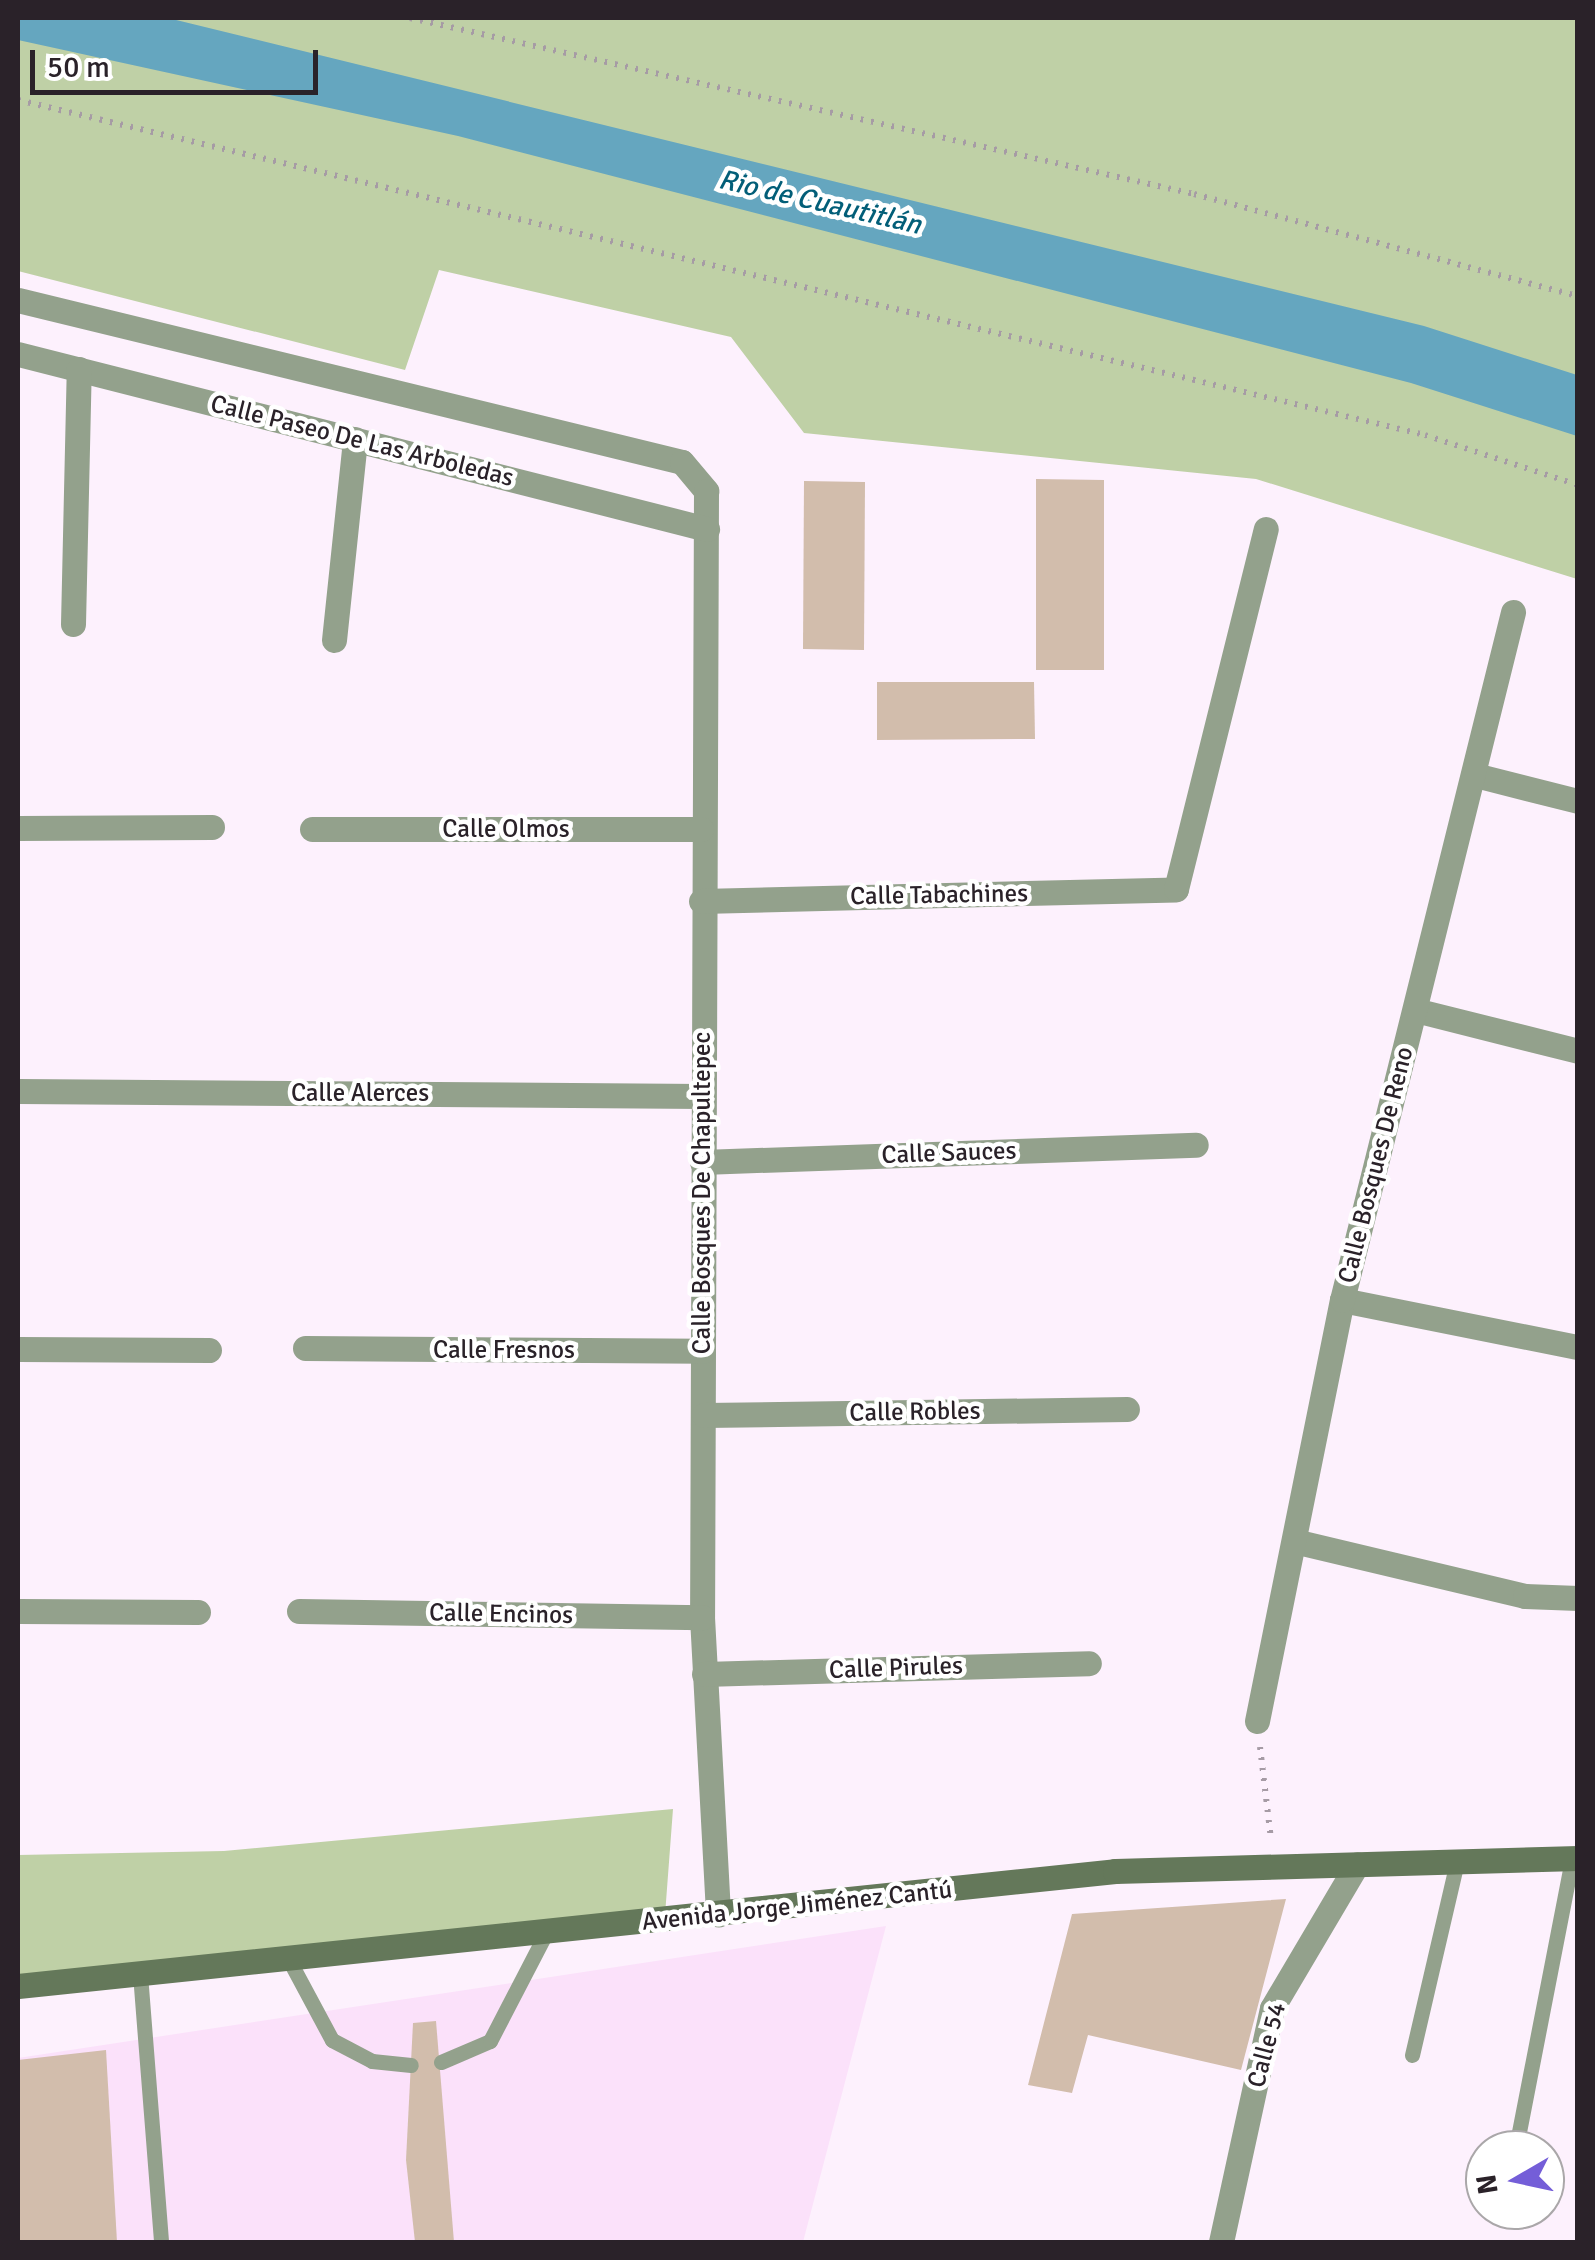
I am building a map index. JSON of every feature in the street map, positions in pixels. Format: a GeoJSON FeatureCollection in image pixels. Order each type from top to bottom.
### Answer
{"type":"FeatureCollection","features":[{"type":"Feature","properties":{"kind":"main road","name":"Avenida Jorge Jiménez Cantú"},"geometry":{"type":"LineString","coordinates":[[18,1986],[1115,1871],[1357,1864],[1456,1866],[1575,1858]]}},
{"type":"Feature","properties":{"kind":"street","name":"Calle Bosques De Chapultepec"},"geometry":{"type":"LineString","coordinates":[[18,300],[697,472],[707,529],[701,829],[702,1618],[718,1915]]}},
{"type":"Feature","properties":{"kind":"street","name":"Calle Paseo De Las Arboledas"},"geometry":{"type":"LineString","coordinates":[[18,354],[707,529]]}},
{"type":"Feature","properties":{"kind":"street"},"geometry":{"type":"LineString","coordinates":[[73,624],[78,369]]}},
{"type":"Feature","properties":{"kind":"street"},"geometry":{"type":"LineString","coordinates":[[334,640],[355,439]]}},
{"type":"Feature","properties":{"kind":"street","name":"Calle Tabachines"},"geometry":{"type":"LineString","coordinates":[[701,901],[1176,890],[1266,529]]}},
{"type":"Feature","properties":{"kind":"street","name":"Calle Bosques De Reno"},"geometry":{"type":"LineString","coordinates":[[1258,1721],[1342,1300],[1513,612]]}},
{"type":"Feature","properties":{"kind":"street"},"geometry":{"type":"LineString","coordinates":[[1475,775],[1578,800]]}},
{"type":"Feature","properties":{"kind":"street"},"geometry":{"type":"LineString","coordinates":[[18,828],[212,827]]}},
{"type":"Feature","properties":{"kind":"street","name":"Calle Olmos"},"geometry":{"type":"LineString","coordinates":[[312,829],[701,829]]}},
{"type":"Feature","properties":{"kind":"street"},"geometry":{"type":"LineString","coordinates":[[1415,1010],[1578,1052]]}},
{"type":"Feature","properties":{"kind":"street","name":"Calle Alerces"},"geometry":{"type":"LineString","coordinates":[[18,1091],[702,1096]]}},
{"type":"Feature","properties":{"kind":"street","name":"Calle Sauces"},"geometry":{"type":"LineString","coordinates":[[702,1162],[1196,1145]]}},
{"type":"Feature","properties":{"kind":"street"},"geometry":{"type":"LineString","coordinates":[[1342,1300],[1578,1348]]}},
{"type":"Feature","properties":{"kind":"street","name":"Calle Fresnos"},"geometry":{"type":"LineString","coordinates":[[305,1348],[703,1351]]}},
{"type":"Feature","properties":{"kind":"street"},"geometry":{"type":"LineString","coordinates":[[18,1349],[209,1350]]}},
{"type":"Feature","properties":{"kind":"street","name":"Calle Robles"},"geometry":{"type":"LineString","coordinates":[[704,1415],[1127,1408]]}},
{"type":"Feature","properties":{"kind":"street"},"geometry":{"type":"LineString","coordinates":[[1294,1542],[1525,1596],[1578,1598]]}},
{"type":"Feature","properties":{"kind":"street"},"geometry":{"type":"LineString","coordinates":[[18,1612],[198,1612]]}},
{"type":"Feature","properties":{"kind":"street","name":"Calle Encinos"},"geometry":{"type":"LineString","coordinates":[[299,1612],[702,1618]]}},
{"type":"Feature","properties":{"kind":"street","name":"Calle Pirules"},"geometry":{"type":"LineString","coordinates":[[704,1674],[1089,1662]]}},
{"type":"Feature","properties":{"kind":"street","name":"Calle 54"},"geometry":{"type":"LineString","coordinates":[[1221,2242],[1272,2008],[1357,1864]]}},
{"type":"Feature","properties":{"kind":"lane"},"geometry":{"type":"LineString","coordinates":[[1519,2130],[1575,1858]]}},
{"type":"Feature","properties":{"kind":"lane"},"geometry":{"type":"LineString","coordinates":[[1412,2055],[1456,1866]]}},
{"type":"Feature","properties":{"kind":"lane"},"geometry":{"type":"LineString","coordinates":[[441,2062],[490,2041],[546,1933]]}},
{"type":"Feature","properties":{"kind":"lane"},"geometry":{"type":"LineString","coordinates":[[288,1958],[332,2040],[372,2060],[411,2065]]}},
{"type":"Feature","properties":{"kind":"lane"},"geometry":{"type":"LineString","coordinates":[[140,1974],[161,2242]]}},
{"type":"Feature","properties":{"kind":"path"},"geometry":{"type":"LineString","coordinates":[[410,18],[1194,194],[1578,293]]}},
{"type":"Feature","properties":{"kind":"path"},"geometry":{"type":"LineString","coordinates":[[18,100],[1425,435],[1578,485]]}},
{"type":"Feature","properties":{"kind":"path"},"geometry":{"type":"LineString","coordinates":[[1258,1721],[1275,1866]]}},
{"type":"Feature","properties":{"kind":"shaded area"},"geometry":{"type":"Polygon","coordinates":[[[886,1926],[803,2242],[18,2242],[18,2058],[886,1926]]]}},
{"type":"Feature","properties":{"kind":"green space"},"geometry":{"type":"Polygon","coordinates":[[[18,18],[1577,18],[1577,579],[1256,479],[804,433],[731,337],[439,270],[405,370],[18,271],[18,18]]]}},
{"type":"Feature","properties":{"kind":"green space"},"geometry":{"type":"Polygon","coordinates":[[[673,1809],[665,1915],[18,1979],[18,1855],[224,1851],[673,1809]]]}},
{"type":"Feature","properties":{"kind":"water","name":"Rio de Cuautitlán"},"geometry":{"type":"Polygon","coordinates":[[[18,18],[168,18],[1424,326],[1577,375],[1577,436],[1411,383],[458,136],[18,40],[18,18]]]}},
{"type":"Feature","properties":{"kind":"building"},"geometry":{"type":"Polygon","coordinates":[[[1036,479],[1104,480],[1104,670],[1036,670],[1036,479]]]}},
{"type":"Feature","properties":{"kind":"building"},"geometry":{"type":"Polygon","coordinates":[[[804,481],[865,482],[864,650],[803,649],[804,481]]]}},
{"type":"Feature","properties":{"kind":"building"},"geometry":{"type":"Polygon","coordinates":[[[877,682],[1034,682],[1035,739],[877,740],[877,682]]]}},
{"type":"Feature","properties":{"kind":"building"},"geometry":{"type":"Polygon","coordinates":[[[1286,1899],[1241,2070],[1088,2035],[1072,2093],[1028,2085],[1072,1914],[1286,1899]]]}},
{"type":"Feature","properties":{"kind":"building"},"geometry":{"type":"Polygon","coordinates":[[[436,2021],[454,2242],[415,2242],[406,2160],[413,2023],[436,2021]]]}},
{"type":"Feature","properties":{"kind":"building"},"geometry":{"type":"Polygon","coordinates":[[[106,2050],[117,2242],[18,2242],[18,2060],[106,2050]]]}}]}
